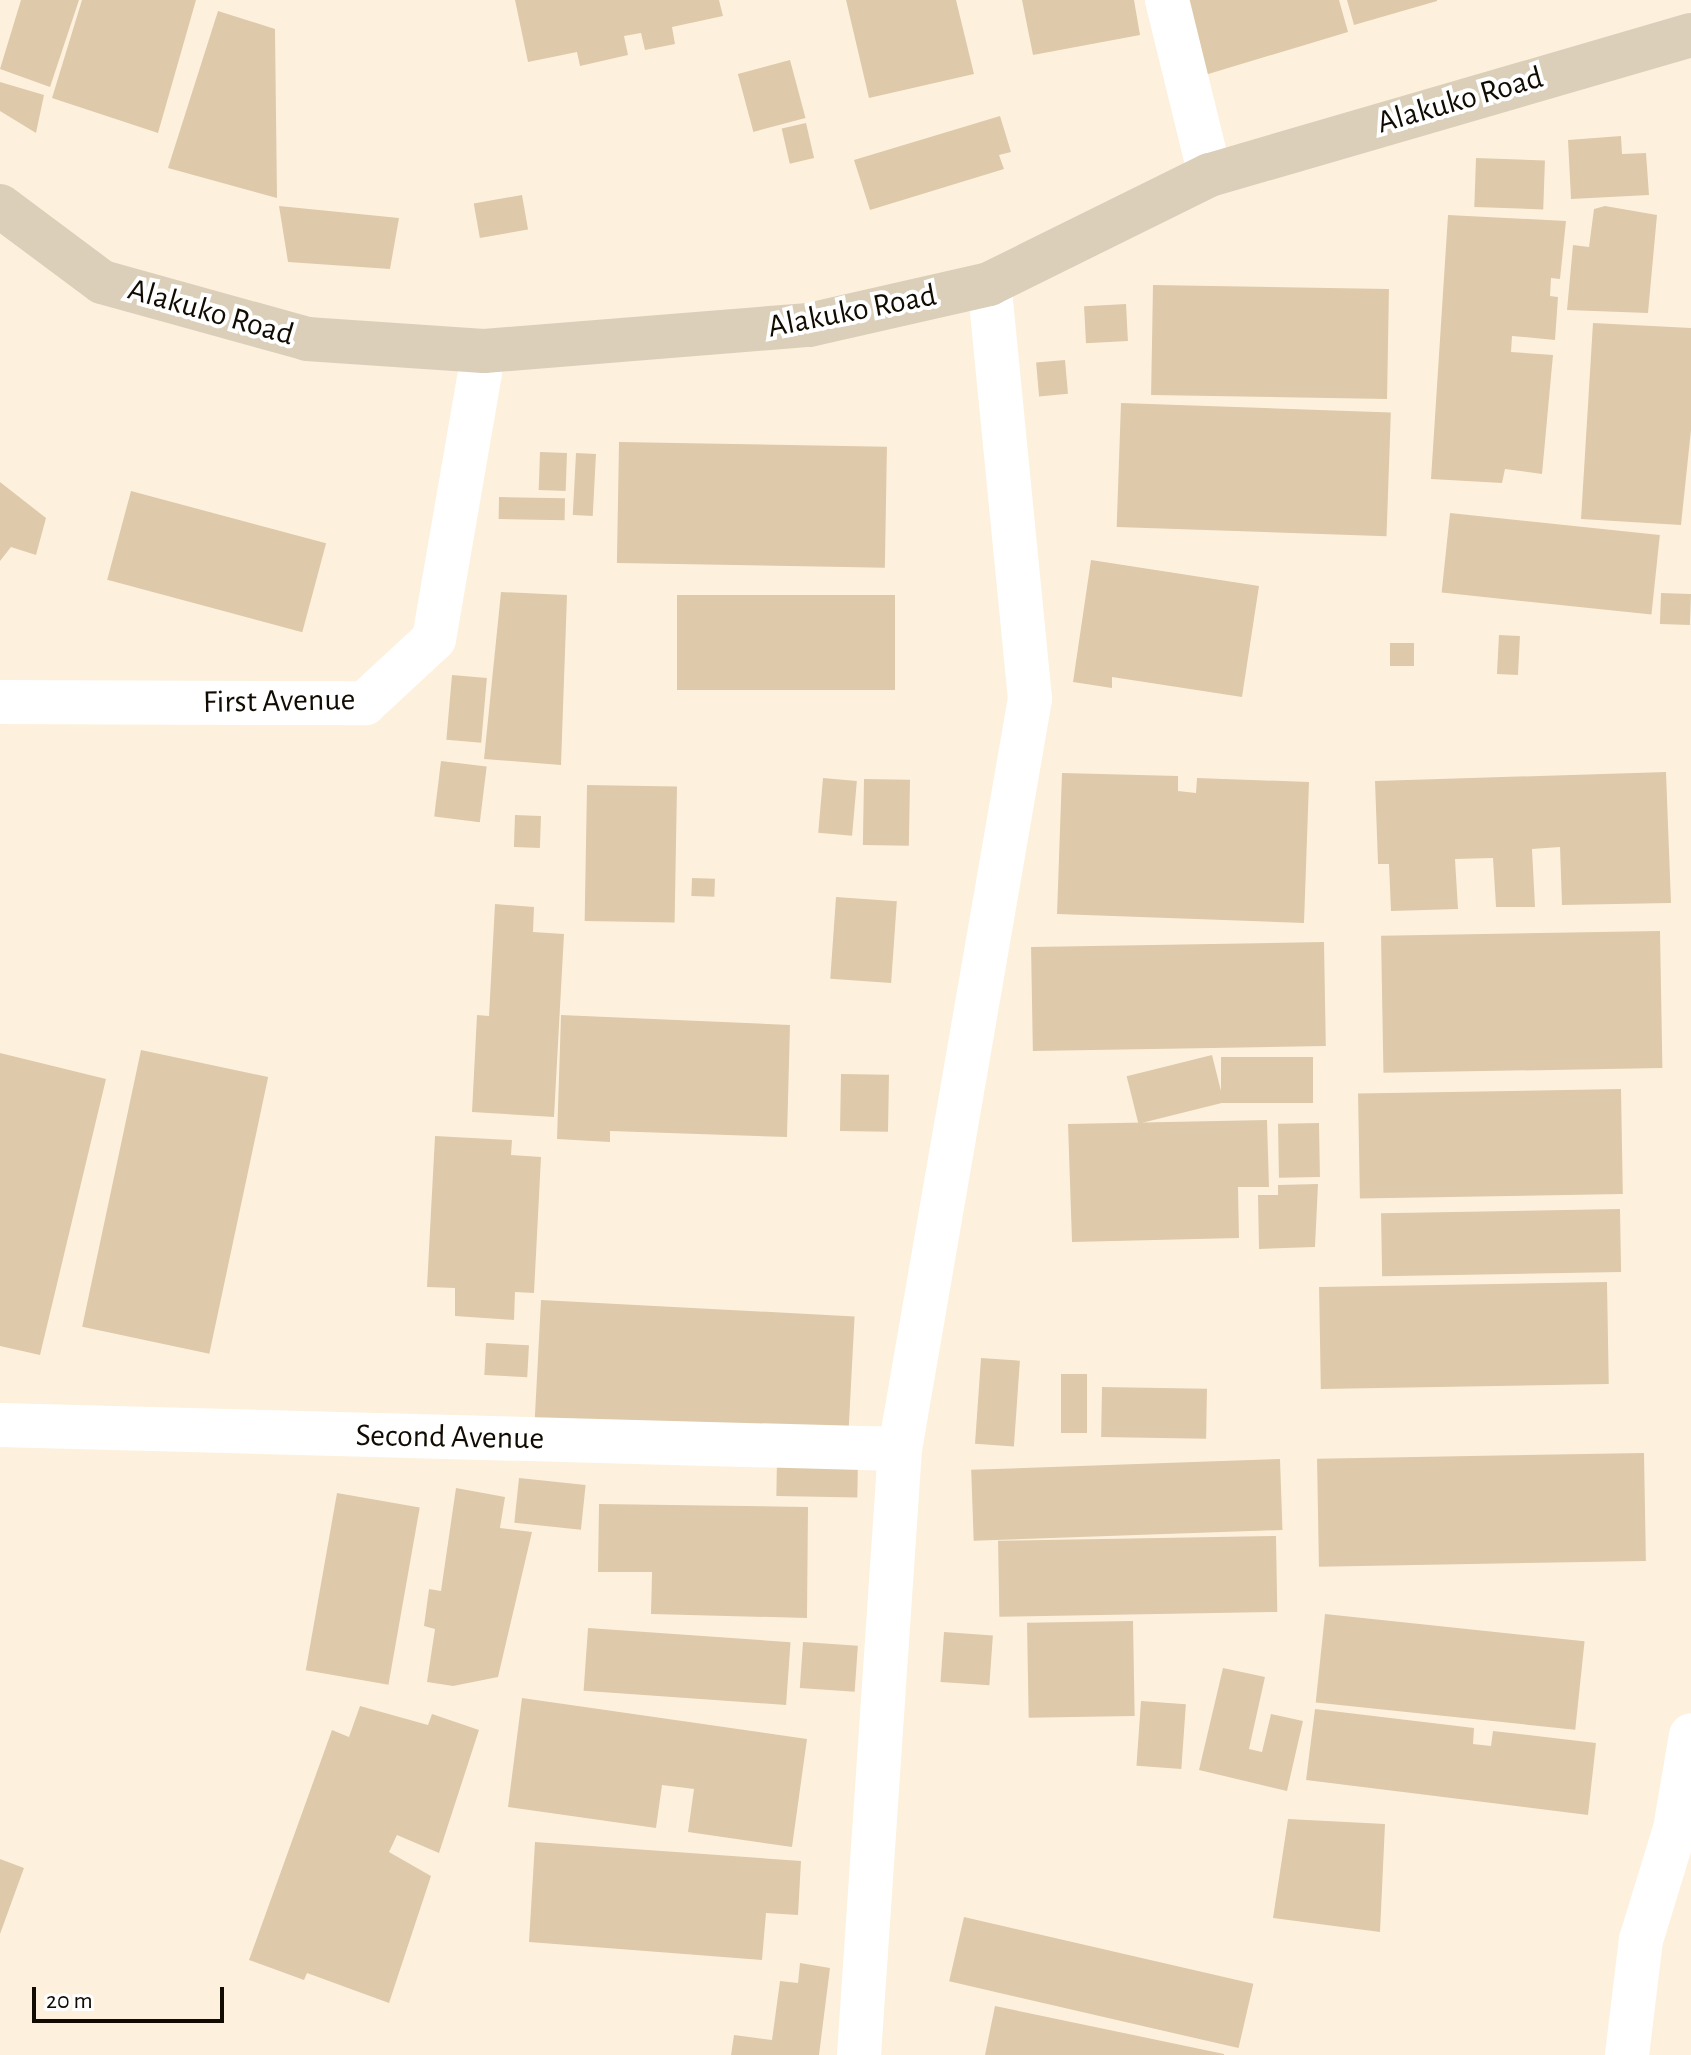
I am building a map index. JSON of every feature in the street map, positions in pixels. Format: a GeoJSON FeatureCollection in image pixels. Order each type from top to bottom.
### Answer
{"type":"FeatureCollection","features":[{"type":"Feature","properties":{"kind":"main road","name":"Alakuko Road"},"geometry":{"type":"LineString","coordinates":[[0,206],[102,282],[307,339],[484,351],[809,325],[989,284],[1210,175],[1691,35]]}},
{"type":"Feature","properties":{"kind":"street"},"geometry":{"type":"LineString","coordinates":[[1167,0],[1210,175]]}},
{"type":"Feature","properties":{"kind":"street"},"geometry":{"type":"LineString","coordinates":[[859,2055],[900,1449],[1030,699],[989,284]]}},
{"type":"Feature","properties":{"kind":"street","name":"First Avenue"},"geometry":{"type":"LineString","coordinates":[[0,702],[365,703],[434,639],[484,351]]}},
{"type":"Feature","properties":{"kind":"street","name":"Second Avenue"},"geometry":{"type":"LineString","coordinates":[[0,1425],[900,1449]]}},
{"type":"Feature","properties":{"kind":"street"},"geometry":{"type":"LineString","coordinates":[[1627,2055],[1641,1940],[1683,1829],[1691,1735]]}},
{"type":"Feature","properties":{"kind":"building"},"geometry":{"type":"Polygon","coordinates":[[[21,0],[79,0],[50,87],[0,69],[21,0]]]}},
{"type":"Feature","properties":{"kind":"building"},"geometry":{"type":"Polygon","coordinates":[[[82,0],[196,0],[158,133],[52,98],[82,0]]]}},
{"type":"Feature","properties":{"kind":"building"},"geometry":{"type":"Polygon","coordinates":[[[515,0],[719,0],[723,16],[672,27],[675,44],[645,50],[641,33],[624,36],[628,55],[580,66],[577,52],[528,62],[515,0]]]}},
{"type":"Feature","properties":{"kind":"building"},"geometry":{"type":"Polygon","coordinates":[[[846,0],[956,0],[974,74],[869,98],[846,0]]]}},
{"type":"Feature","properties":{"kind":"building"},"geometry":{"type":"Polygon","coordinates":[[[1022,0],[1134,0],[1140,35],[1033,55],[1022,0]]]}},
{"type":"Feature","properties":{"kind":"building"},"geometry":{"type":"Polygon","coordinates":[[[1183,0],[1339,0],[1348,32],[1195,78],[1183,0]]]}},
{"type":"Feature","properties":{"kind":"building"},"geometry":{"type":"Polygon","coordinates":[[[1347,0],[1437,0],[1437,1],[1354,25],[1347,0]]]}},
{"type":"Feature","properties":{"kind":"building"},"geometry":{"type":"Polygon","coordinates":[[[218,11],[275,29],[277,198],[168,168],[218,11]]]}},
{"type":"Feature","properties":{"kind":"building"},"geometry":{"type":"Polygon","coordinates":[[[790,60],[806,118],[753,132],[738,74],[790,60]]]}},
{"type":"Feature","properties":{"kind":"building"},"geometry":{"type":"Polygon","coordinates":[[[0,82],[44,95],[36,133],[0,111],[0,82]]]}},
{"type":"Feature","properties":{"kind":"building"},"geometry":{"type":"Polygon","coordinates":[[[1000,116],[1011,152],[999,155],[1004,169],[870,210],[854,160],[1000,116]]]}},
{"type":"Feature","properties":{"kind":"building"},"geometry":{"type":"Polygon","coordinates":[[[806,123],[814,158],[790,164],[782,129],[806,123]]]}},
{"type":"Feature","properties":{"kind":"building"},"geometry":{"type":"Polygon","coordinates":[[[1621,136],[1622,154],[1646,153],[1649,195],[1571,199],[1568,140],[1621,136]]]}},
{"type":"Feature","properties":{"kind":"building"},"geometry":{"type":"Polygon","coordinates":[[[1476,158],[1545,160],[1543,209],[1474,207],[1476,158]]]}},
{"type":"Feature","properties":{"kind":"building"},"geometry":{"type":"Polygon","coordinates":[[[522,195],[528,229],[480,238],[474,204],[522,195]]]}},
{"type":"Feature","properties":{"kind":"building"},"geometry":{"type":"Polygon","coordinates":[[[279,206],[399,218],[390,269],[288,262],[279,206]]]}},
{"type":"Feature","properties":{"kind":"building"},"geometry":{"type":"Polygon","coordinates":[[[1605,206],[1657,215],[1648,313],[1567,310],[1573,245],[1589,247],[1594,209],[1605,206]]]}},
{"type":"Feature","properties":{"kind":"building"},"geometry":{"type":"Polygon","coordinates":[[[1448,215],[1566,221],[1560,279],[1551,278],[1550,296],[1558,297],[1555,340],[1512,336],[1511,352],[1553,355],[1542,474],[1505,469],[1502,483],[1431,479],[1448,215]]]}},
{"type":"Feature","properties":{"kind":"building"},"geometry":{"type":"Polygon","coordinates":[[[1153,285],[1389,289],[1387,399],[1151,395],[1153,285]]]}},
{"type":"Feature","properties":{"kind":"building"},"geometry":{"type":"Polygon","coordinates":[[[1126,304],[1128,341],[1086,343],[1084,306],[1126,304]]]}},
{"type":"Feature","properties":{"kind":"building"},"geometry":{"type":"Polygon","coordinates":[[[1593,323],[1691,328],[1691,430],[1681,525],[1581,519],[1593,323]]]}},
{"type":"Feature","properties":{"kind":"building"},"geometry":{"type":"Polygon","coordinates":[[[1065,360],[1068,394],[1039,396],[1036,363],[1065,360]]]}},
{"type":"Feature","properties":{"kind":"building"},"geometry":{"type":"Polygon","coordinates":[[[1121,403],[1391,412],[1387,536],[1117,527],[1121,403]]]}},
{"type":"Feature","properties":{"kind":"building"},"geometry":{"type":"Polygon","coordinates":[[[619,442],[887,447],[885,568],[617,563],[619,442]]]}},
{"type":"Feature","properties":{"kind":"building"},"geometry":{"type":"Polygon","coordinates":[[[540,452],[567,453],[566,491],[539,490],[540,452]]]}},
{"type":"Feature","properties":{"kind":"building"},"geometry":{"type":"Polygon","coordinates":[[[576,453],[596,454],[593,516],[573,515],[576,453]]]}},
{"type":"Feature","properties":{"kind":"building"},"geometry":{"type":"Polygon","coordinates":[[[0,482],[46,518],[36,555],[11,547],[0,561],[0,482]]]}},
{"type":"Feature","properties":{"kind":"building"},"geometry":{"type":"Polygon","coordinates":[[[131,491],[326,543],[302,632],[107,580],[131,491]]]}},
{"type":"Feature","properties":{"kind":"building"},"geometry":{"type":"Polygon","coordinates":[[[499,497],[565,498],[565,520],[499,519],[499,497]]]}},
{"type":"Feature","properties":{"kind":"building"},"geometry":{"type":"Polygon","coordinates":[[[1450,513],[1660,535],[1651,615],[1442,593],[1450,513]]]}},
{"type":"Feature","properties":{"kind":"building"},"geometry":{"type":"Polygon","coordinates":[[[1091,560],[1259,586],[1242,697],[1112,677],[1112,688],[1073,682],[1091,560]]]}},
{"type":"Feature","properties":{"kind":"building"},"geometry":{"type":"Polygon","coordinates":[[[501,592],[567,595],[561,765],[484,759],[501,592]]]}},
{"type":"Feature","properties":{"kind":"building"},"geometry":{"type":"Polygon","coordinates":[[[1661,593],[1691,594],[1690,625],[1660,624],[1661,593]]]}},
{"type":"Feature","properties":{"kind":"building"},"geometry":{"type":"Polygon","coordinates":[[[677,595],[895,595],[895,690],[677,690],[677,595]]]}},
{"type":"Feature","properties":{"kind":"building"},"geometry":{"type":"Polygon","coordinates":[[[1499,635],[1520,636],[1518,675],[1497,674],[1499,635]]]}},
{"type":"Feature","properties":{"kind":"building"},"geometry":{"type":"Polygon","coordinates":[[[1390,643],[1414,643],[1414,666],[1390,666],[1390,643]]]}},
{"type":"Feature","properties":{"kind":"building"},"geometry":{"type":"Polygon","coordinates":[[[452,675],[487,678],[481,743],[446,740],[452,675]]]}},
{"type":"Feature","properties":{"kind":"building"},"geometry":{"type":"Polygon","coordinates":[[[441,761],[487,767],[480,822],[434,817],[441,761]]]}},
{"type":"Feature","properties":{"kind":"building"},"geometry":{"type":"Polygon","coordinates":[[[1666,772],[1671,903],[1562,905],[1560,847],[1532,849],[1535,907],[1496,907],[1493,858],[1455,859],[1458,909],[1391,911],[1389,864],[1378,864],[1375,781],[1666,772]]]}},
{"type":"Feature","properties":{"kind":"building"},"geometry":{"type":"Polygon","coordinates":[[[1062,773],[1178,776],[1178,791],[1196,793],[1197,778],[1309,782],[1304,923],[1057,914],[1062,773]]]}},
{"type":"Feature","properties":{"kind":"building"},"geometry":{"type":"Polygon","coordinates":[[[823,778],[857,781],[852,836],[818,833],[823,778]]]}},
{"type":"Feature","properties":{"kind":"building"},"geometry":{"type":"Polygon","coordinates":[[[864,779],[910,780],[909,846],[863,845],[864,779]]]}},
{"type":"Feature","properties":{"kind":"building"},"geometry":{"type":"Polygon","coordinates":[[[587,785],[677,787],[675,923],[585,921],[587,785]]]}},
{"type":"Feature","properties":{"kind":"building"},"geometry":{"type":"Polygon","coordinates":[[[515,815],[541,816],[540,848],[514,847],[515,815]]]}},
{"type":"Feature","properties":{"kind":"building"},"geometry":{"type":"Polygon","coordinates":[[[692,878],[715,879],[714,897],[691,896],[692,878]]]}},
{"type":"Feature","properties":{"kind":"building"},"geometry":{"type":"Polygon","coordinates":[[[836,897],[897,901],[891,983],[830,979],[836,897]]]}},
{"type":"Feature","properties":{"kind":"building"},"geometry":{"type":"Polygon","coordinates":[[[495,904],[534,907],[533,932],[564,934],[554,1117],[472,1112],[477,1015],[489,1016],[495,904]]]}},
{"type":"Feature","properties":{"kind":"building"},"geometry":{"type":"Polygon","coordinates":[[[1660,931],[1662,1068],[1383,1073],[1381,936],[1660,931]]]}},
{"type":"Feature","properties":{"kind":"building"},"geometry":{"type":"Polygon","coordinates":[[[1324,942],[1326,1046],[1033,1051],[1031,947],[1324,942]]]}},
{"type":"Feature","properties":{"kind":"building"},"geometry":{"type":"Polygon","coordinates":[[[561,1015],[790,1025],[787,1137],[610,1131],[610,1142],[557,1139],[561,1015]]]}},
{"type":"Feature","properties":{"kind":"building"},"geometry":{"type":"Polygon","coordinates":[[[141,1050],[268,1077],[209,1354],[82,1327],[141,1050]]]}},
{"type":"Feature","properties":{"kind":"building"},"geometry":{"type":"Polygon","coordinates":[[[0,1053],[106,1079],[40,1355],[0,1346],[0,1053]]]}},
{"type":"Feature","properties":{"kind":"building"},"geometry":{"type":"Polygon","coordinates":[[[1212,1055],[1224,1103],[1138,1124],[1127,1076],[1212,1055]]]}},
{"type":"Feature","properties":{"kind":"building"},"geometry":{"type":"Polygon","coordinates":[[[1221,1057],[1313,1057],[1313,1103],[1221,1103],[1221,1057]]]}},
{"type":"Feature","properties":{"kind":"building"},"geometry":{"type":"Polygon","coordinates":[[[841,1074],[889,1075],[888,1132],[840,1131],[841,1074]]]}},
{"type":"Feature","properties":{"kind":"building"},"geometry":{"type":"Polygon","coordinates":[[[1621,1089],[1623,1194],[1360,1199],[1358,1094],[1621,1089]]]}},
{"type":"Feature","properties":{"kind":"building"},"geometry":{"type":"Polygon","coordinates":[[[1267,1120],[1269,1187],[1238,1187],[1239,1238],[1072,1242],[1068,1124],[1267,1120]]]}},
{"type":"Feature","properties":{"kind":"building"},"geometry":{"type":"Polygon","coordinates":[[[1319,1123],[1320,1177],[1279,1178],[1278,1124],[1319,1123]]]}},
{"type":"Feature","properties":{"kind":"building"},"geometry":{"type":"Polygon","coordinates":[[[435,1136],[512,1140],[511,1155],[541,1157],[534,1293],[515,1292],[514,1320],[455,1316],[455,1288],[427,1287],[435,1136]]]}},
{"type":"Feature","properties":{"kind":"building"},"geometry":{"type":"Polygon","coordinates":[[[1318,1184],[1315,1247],[1259,1249],[1258,1195],[1278,1195],[1278,1185],[1318,1184]]]}},
{"type":"Feature","properties":{"kind":"building"},"geometry":{"type":"Polygon","coordinates":[[[1620,1209],[1621,1272],[1382,1276],[1381,1213],[1620,1209]]]}},
{"type":"Feature","properties":{"kind":"building"},"geometry":{"type":"Polygon","coordinates":[[[1607,1282],[1609,1384],[1321,1389],[1319,1287],[1607,1282]]]}},
{"type":"Feature","properties":{"kind":"building"},"geometry":{"type":"Polygon","coordinates":[[[541,1300],[855,1316],[848,1439],[535,1423],[541,1300]]]}},
{"type":"Feature","properties":{"kind":"building"},"geometry":{"type":"Polygon","coordinates":[[[486,1343],[529,1345],[527,1377],[484,1375],[486,1343]]]}},
{"type":"Feature","properties":{"kind":"building"},"geometry":{"type":"Polygon","coordinates":[[[981,1358],[1020,1361],[1014,1447],[975,1444],[981,1358]]]}},
{"type":"Feature","properties":{"kind":"building"},"geometry":{"type":"Polygon","coordinates":[[[1061,1374],[1087,1374],[1087,1433],[1061,1433],[1061,1374]]]}},
{"type":"Feature","properties":{"kind":"building"},"geometry":{"type":"Polygon","coordinates":[[[1102,1387],[1207,1389],[1206,1439],[1101,1437],[1102,1387]]]}},
{"type":"Feature","properties":{"kind":"building"},"geometry":{"type":"Polygon","coordinates":[[[1644,1453],[1646,1561],[1319,1567],[1317,1459],[1644,1453]]]}},
{"type":"Feature","properties":{"kind":"building"},"geometry":{"type":"Polygon","coordinates":[[[777,1458],[858,1459],[857,1497],[776,1496],[777,1458]]]}},
{"type":"Feature","properties":{"kind":"building"},"geometry":{"type":"Polygon","coordinates":[[[1280,1459],[1282,1530],[974,1541],[971,1470],[1280,1459]]]}},
{"type":"Feature","properties":{"kind":"building"},"geometry":{"type":"Polygon","coordinates":[[[519,1478],[586,1485],[581,1530],[514,1523],[519,1478]]]}},
{"type":"Feature","properties":{"kind":"building"},"geometry":{"type":"Polygon","coordinates":[[[456,1488],[505,1497],[500,1528],[532,1532],[498,1677],[453,1686],[427,1682],[435,1629],[424,1626],[429,1589],[441,1591],[456,1488]]]}},
{"type":"Feature","properties":{"kind":"building"},"geometry":{"type":"Polygon","coordinates":[[[337,1493],[420,1508],[388,1685],[306,1670],[337,1493]]]}},
{"type":"Feature","properties":{"kind":"building"},"geometry":{"type":"Polygon","coordinates":[[[599,1504],[808,1507],[807,1618],[651,1614],[652,1572],[598,1572],[599,1504]]]}},
{"type":"Feature","properties":{"kind":"building"},"geometry":{"type":"Polygon","coordinates":[[[1276,1536],[1277,1612],[999,1617],[998,1541],[1276,1536]]]}},
{"type":"Feature","properties":{"kind":"building"},"geometry":{"type":"Polygon","coordinates":[[[1325,1614],[1585,1641],[1575,1730],[1316,1703],[1325,1614]]]}},
{"type":"Feature","properties":{"kind":"building"},"geometry":{"type":"Polygon","coordinates":[[[1133,1621],[1135,1716],[1029,1718],[1027,1623],[1133,1621]]]}},
{"type":"Feature","properties":{"kind":"building"},"geometry":{"type":"Polygon","coordinates":[[[588,1628],[791,1642],[786,1705],[584,1691],[588,1628]]]}},
{"type":"Feature","properties":{"kind":"building"},"geometry":{"type":"Polygon","coordinates":[[[944,1632],[993,1635],[989,1685],[941,1682],[944,1632]]]}},
{"type":"Feature","properties":{"kind":"building"},"geometry":{"type":"Polygon","coordinates":[[[803,1642],[858,1646],[855,1692],[800,1688],[803,1642]]]}},
{"type":"Feature","properties":{"kind":"building"},"geometry":{"type":"Polygon","coordinates":[[[1223,1668],[1265,1677],[1249,1749],[1262,1752],[1271,1714],[1303,1721],[1287,1791],[1199,1770],[1223,1668]]]}},
{"type":"Feature","properties":{"kind":"building"},"geometry":{"type":"Polygon","coordinates":[[[522,1698],[807,1739],[792,1847],[688,1832],[694,1789],[662,1785],[656,1828],[508,1807],[522,1698]]]}},
{"type":"Feature","properties":{"kind":"building"},"geometry":{"type":"Polygon","coordinates":[[[1141,1701],[1186,1704],[1181,1769],[1136,1766],[1141,1701]]]}},
{"type":"Feature","properties":{"kind":"building"},"geometry":{"type":"Polygon","coordinates":[[[360,1706],[428,1725],[432,1714],[479,1730],[439,1853],[397,1835],[389,1852],[431,1876],[389,2003],[307,1973],[304,1980],[249,1960],[332,1730],[349,1737],[360,1706]]]}},
{"type":"Feature","properties":{"kind":"building"},"geometry":{"type":"Polygon","coordinates":[[[1315,1709],[1474,1728],[1473,1744],[1491,1746],[1493,1731],[1596,1743],[1588,1815],[1306,1780],[1315,1709]]]}},
{"type":"Feature","properties":{"kind":"building"},"geometry":{"type":"Polygon","coordinates":[[[1288,1819],[1385,1824],[1380,1932],[1273,1918],[1288,1819]]]}},
{"type":"Feature","properties":{"kind":"building"},"geometry":{"type":"Polygon","coordinates":[[[535,1842],[801,1861],[798,1915],[766,1913],[762,1960],[529,1942],[535,1842]]]}},
{"type":"Feature","properties":{"kind":"building"},"geometry":{"type":"Polygon","coordinates":[[[0,1859],[24,1868],[0,1934],[0,1859]]]}},
{"type":"Feature","properties":{"kind":"building"},"geometry":{"type":"Polygon","coordinates":[[[964,1917],[1253,1984],[1239,2048],[949,1981],[964,1917]]]}},
{"type":"Feature","properties":{"kind":"building"},"geometry":{"type":"Polygon","coordinates":[[[800,1963],[830,1968],[819,2055],[731,2055],[734,2035],[772,2040],[780,1981],[798,1983],[800,1963]]]}},
{"type":"Feature","properties":{"kind":"building"},"geometry":{"type":"Polygon","coordinates":[[[995,2006],[1224,2054],[1224,2055],[985,2055],[995,2006]]]}}]}
